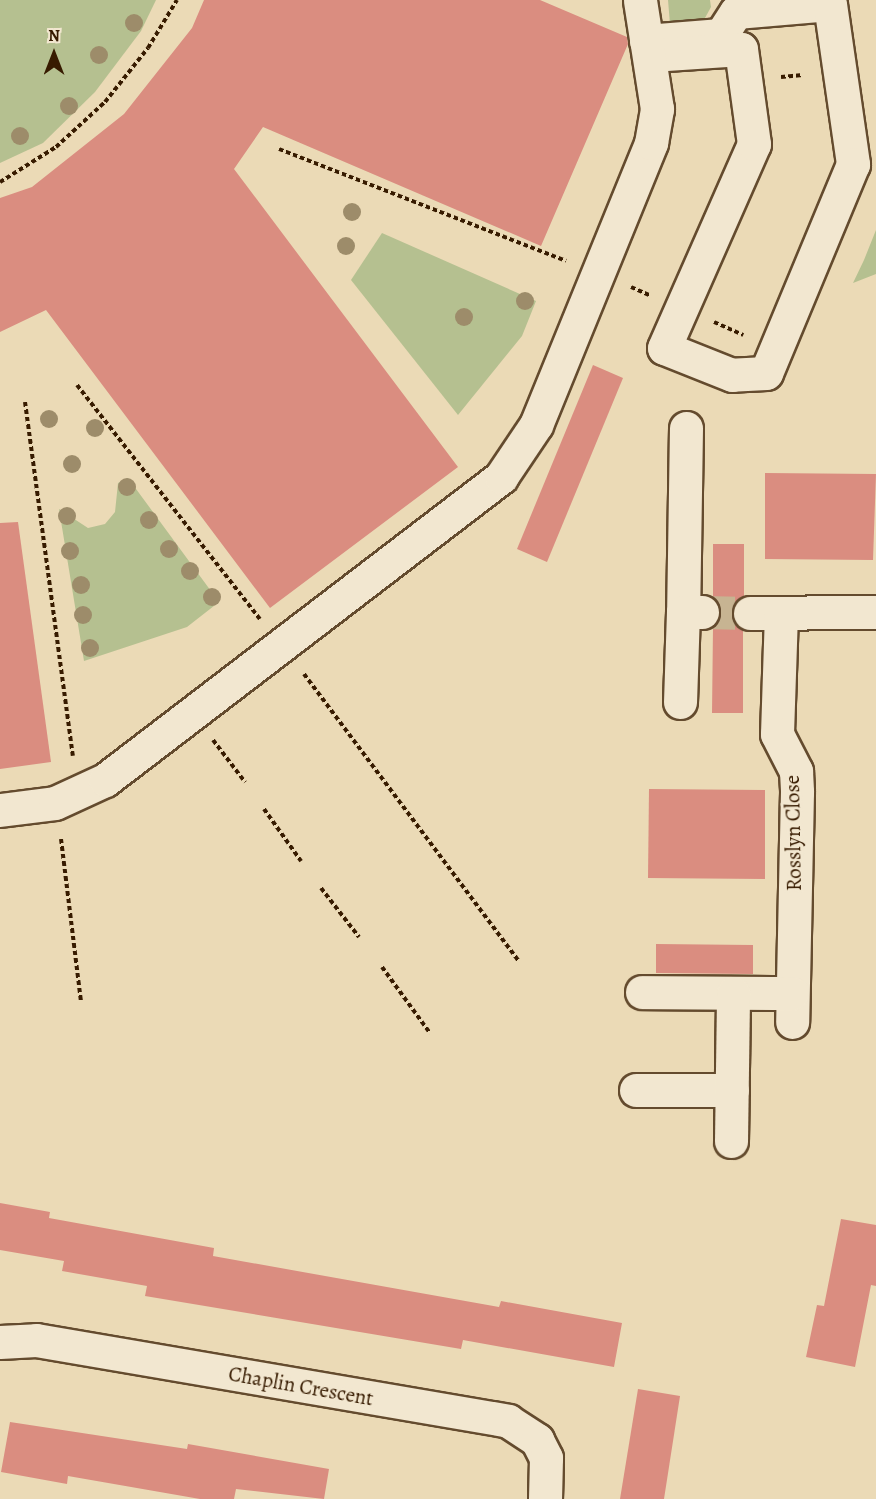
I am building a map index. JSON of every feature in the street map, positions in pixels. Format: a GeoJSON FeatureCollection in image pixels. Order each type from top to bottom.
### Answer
{"type":"FeatureCollection","features":[{"type":"Feature","properties":{"kind":"street"},"geometry":{"type":"LineString","coordinates":[[0,810],[55,803],[105,780],[501,477],[536,425],[600,274],[651,143],[657,109],[640,0]]}},
{"type":"Feature","properties":{"kind":"street"},"geometry":{"type":"LineString","coordinates":[[830,4],[853,164],[766,373],[732,375],[664,348],[754,144],[741,49],[649,48],[722,34],[736,12],[830,4]]}},
{"type":"Feature","properties":{"kind":"street"},"geometry":{"type":"LineString","coordinates":[[680,702],[692,612],[686,428]]}},
{"type":"Feature","properties":{"kind":"street","name":"Rosslyn Close"},"geometry":{"type":"LineString","coordinates":[[733,993],[792,1007],[796,771],[777,734],[765,613],[876,612]]}},
{"type":"Feature","properties":{"kind":"street"},"geometry":{"type":"LineString","coordinates":[[642,992],[733,993],[731,1141]]}},
{"type":"Feature","properties":{"kind":"street"},"geometry":{"type":"LineString","coordinates":[[636,1090],[732,1090]]}},
{"type":"Feature","properties":{"kind":"street","name":"Chaplin Crescent"},"geometry":{"type":"LineString","coordinates":[[0,1342],[36,1340],[508,1421],[537,1440],[546,1458],[545,1499]]}},
{"type":"Feature","properties":{"kind":"path"},"geometry":{"type":"LineString","coordinates":[[0,182],[56,147],[105,102],[148,48],[177,0]]}},
{"type":"Feature","properties":{"kind":"path"},"geometry":{"type":"LineString","coordinates":[[279,149],[600,274],[776,349]]}},
{"type":"Feature","properties":{"kind":"path"},"geometry":{"type":"LineString","coordinates":[[24,402],[74,764]]}},
{"type":"Feature","properties":{"kind":"path"},"geometry":{"type":"LineString","coordinates":[[211,738],[245,782]]}},
{"type":"Feature","properties":{"kind":"path"},"geometry":{"type":"LineString","coordinates":[[55,803],[81,1002]]}},
{"type":"Feature","properties":{"kind":"path"},"geometry":{"type":"LineString","coordinates":[[264,808],[301,861]]}},
{"type":"Feature","properties":{"kind":"path"},"geometry":{"type":"LineString","coordinates":[[321,888],[359,937]]}},
{"type":"Feature","properties":{"kind":"path"},"geometry":{"type":"LineString","coordinates":[[382,968],[430,1033]]}},
{"type":"Feature","properties":{"kind":"green space"},"geometry":{"type":"Polygon","coordinates":[[[0,0],[156,0],[141,31],[95,92],[43,143],[0,163],[0,0]]]}},
{"type":"Feature","properties":{"kind":"green space"},"geometry":{"type":"Polygon","coordinates":[[[668,0],[710,0],[711,7],[705,18],[670,24],[668,0]]]}},
{"type":"Feature","properties":{"kind":"green space"},"geometry":{"type":"Polygon","coordinates":[[[876,230],[876,274],[853,283],[864,260],[876,230]]]}},
{"type":"Feature","properties":{"kind":"green space"},"geometry":{"type":"Polygon","coordinates":[[[382,233],[536,301],[522,336],[458,415],[351,280],[382,233]]]}},
{"type":"Feature","properties":{"kind":"green space"},"geometry":{"type":"Polygon","coordinates":[[[128,478],[219,602],[187,627],[84,661],[59,509],[88,528],[105,524],[115,512],[118,483],[128,478]]]}},
{"type":"Feature","properties":{"kind":"building"},"geometry":{"type":"Polygon","coordinates":[[[204,0],[540,0],[627,37],[628,44],[541,246],[263,127],[234,169],[458,467],[270,608],[46,310],[0,332],[0,198],[32,187],[124,114],[192,28],[204,0]]]}},
{"type":"Feature","properties":{"kind":"building"},"geometry":{"type":"Polygon","coordinates":[[[593,365],[623,378],[547,562],[517,549],[593,365]]]}},
{"type":"Feature","properties":{"kind":"building"},"geometry":{"type":"Polygon","coordinates":[[[765,473],[876,474],[873,560],[765,559],[765,473]]]}},
{"type":"Feature","properties":{"kind":"building"},"geometry":{"type":"Polygon","coordinates":[[[18,522],[51,762],[0,769],[0,523],[18,522]]]}},
{"type":"Feature","properties":{"kind":"building"},"geometry":{"type":"Polygon","coordinates":[[[713,544],[744,544],[744,596],[731,613],[743,630],[743,713],[712,713],[713,627],[721,613],[713,597],[713,544]]]}},
{"type":"Feature","properties":{"kind":"building"},"geometry":{"type":"Polygon","coordinates":[[[649,789],[765,790],[765,879],[648,878],[649,789]]]}},
{"type":"Feature","properties":{"kind":"building"},"geometry":{"type":"Polygon","coordinates":[[[656,944],[753,945],[753,974],[656,973],[656,944]]]}},
{"type":"Feature","properties":{"kind":"building"},"geometry":{"type":"Polygon","coordinates":[[[0,1203],[50,1212],[49,1218],[214,1248],[213,1256],[499,1307],[501,1301],[622,1323],[614,1367],[463,1340],[461,1349],[145,1296],[147,1286],[62,1271],[64,1261],[0,1250],[0,1203]]]}},
{"type":"Feature","properties":{"kind":"building"},"geometry":{"type":"Polygon","coordinates":[[[841,1219],[876,1225],[876,1286],[871,1285],[855,1367],[806,1357],[817,1305],[824,1306],[841,1219]]]}},
{"type":"Feature","properties":{"kind":"building"},"geometry":{"type":"Polygon","coordinates":[[[638,1389],[680,1396],[664,1499],[620,1499],[638,1389]]]}},
{"type":"Feature","properties":{"kind":"building"},"geometry":{"type":"Polygon","coordinates":[[[10,1422],[187,1449],[188,1444],[329,1469],[324,1499],[236,1489],[234,1499],[200,1499],[68,1476],[67,1484],[1,1472],[10,1422]]]}},
{"type":"Feature","properties":{"kind":"tunnel"},"geometry":{"type":"LineString","coordinates":[[702,612],[750,613]]}}]}
